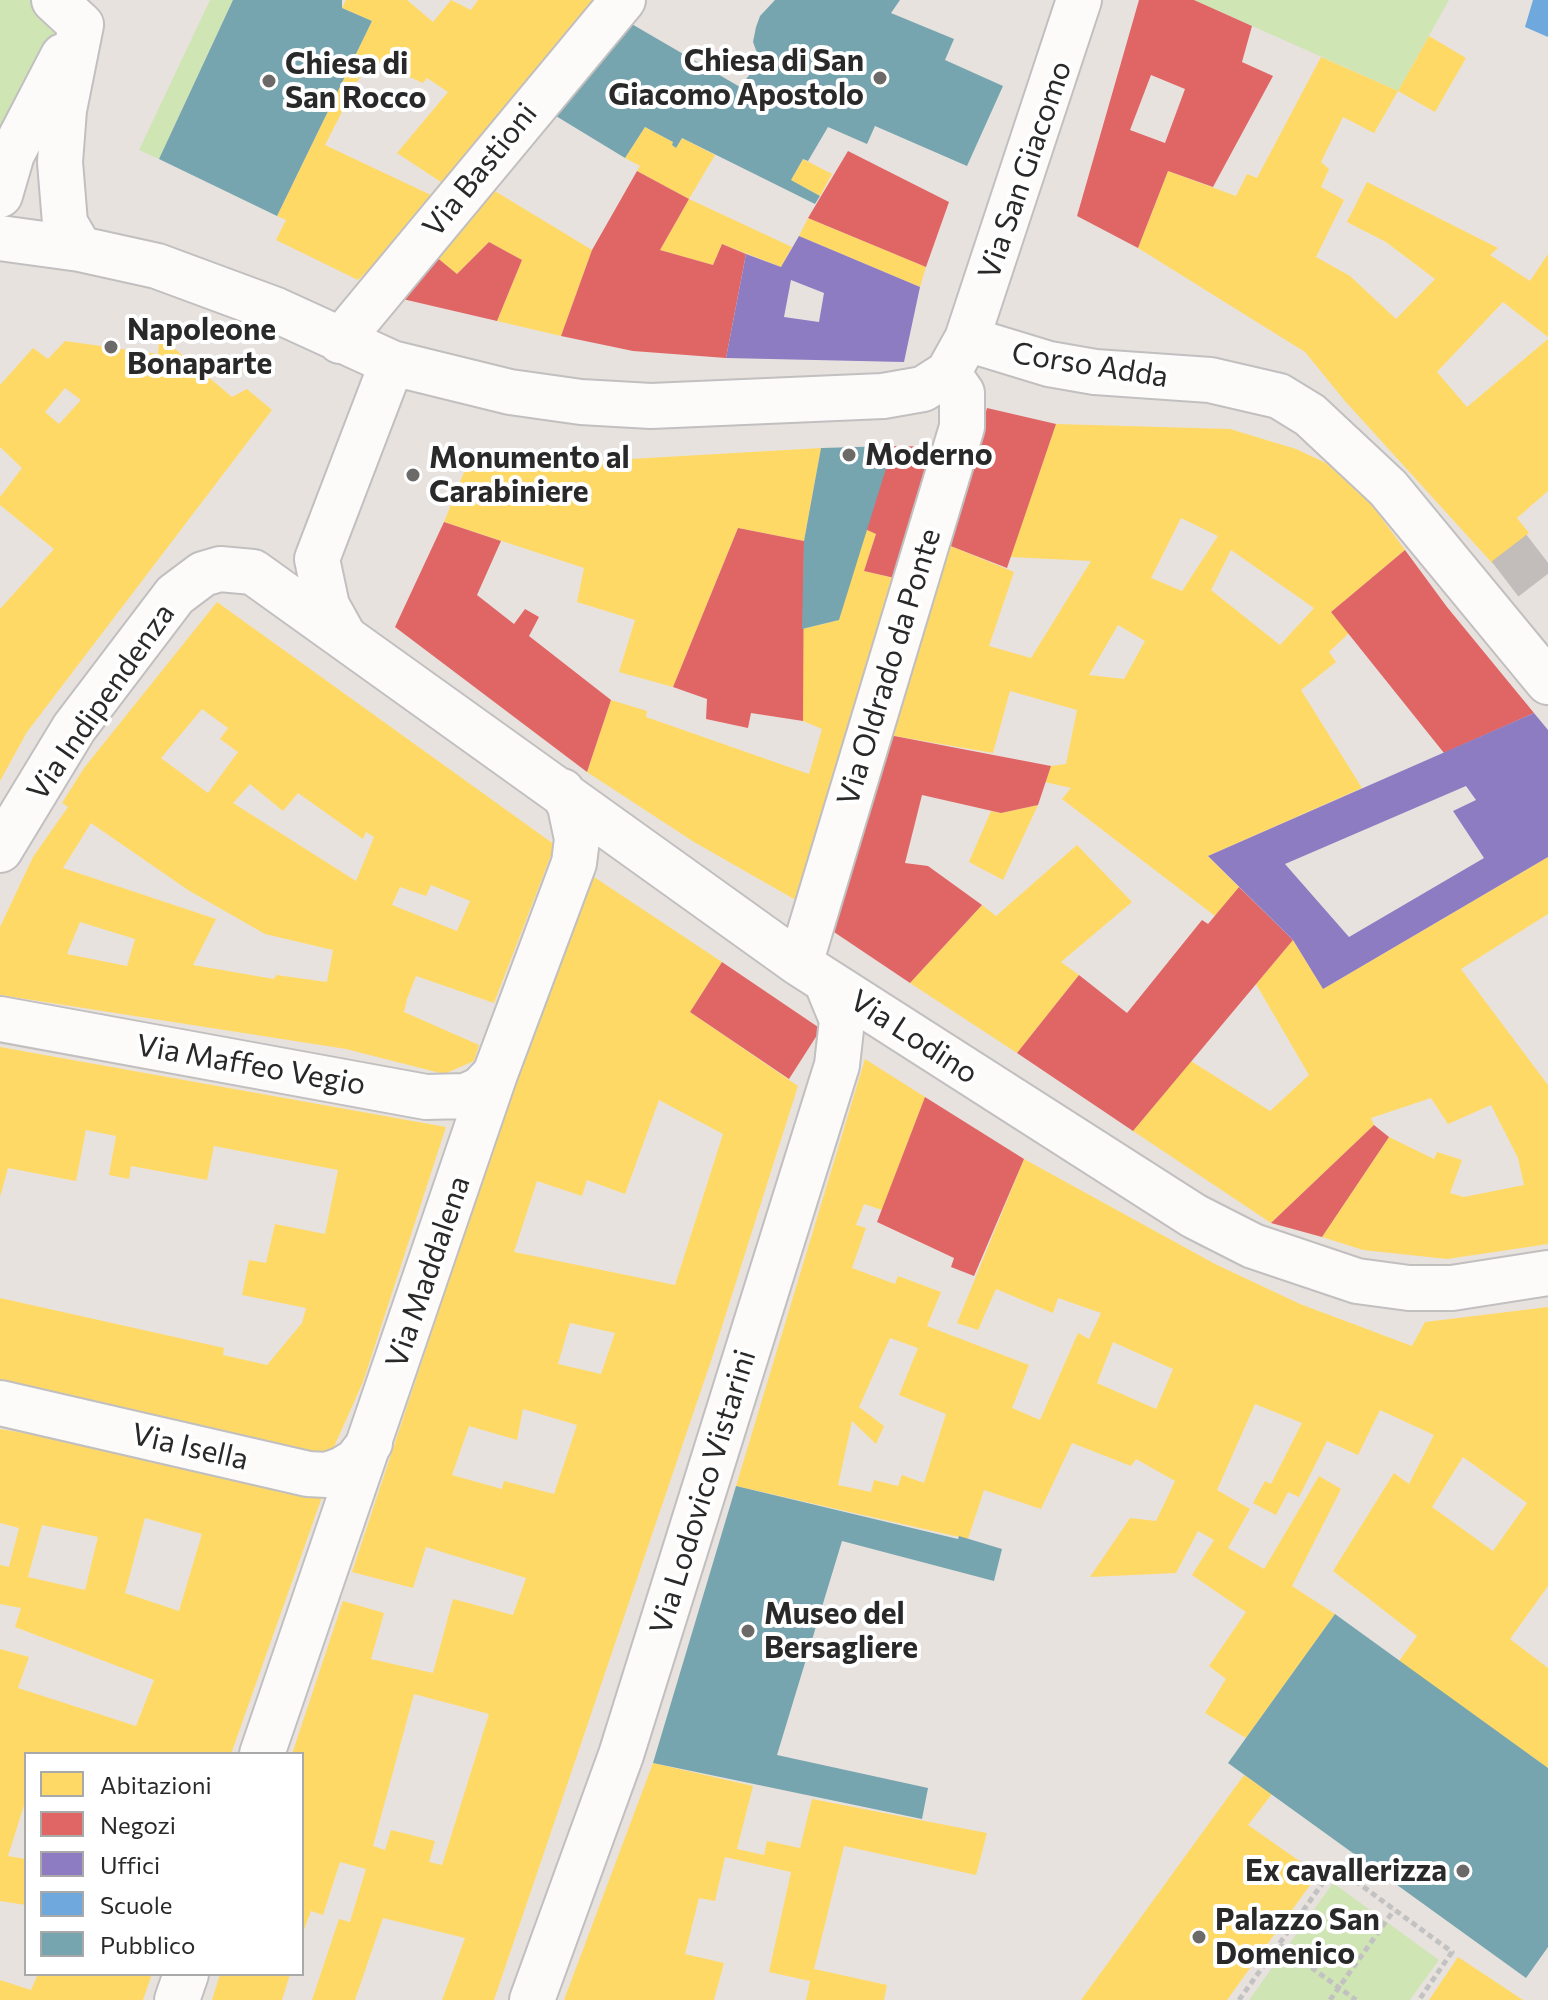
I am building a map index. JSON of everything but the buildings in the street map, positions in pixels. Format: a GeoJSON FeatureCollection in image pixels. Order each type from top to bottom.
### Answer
{"type":"FeatureCollection","features":[{"type":"Feature","properties":{"kind":"street","name":"Via Bastioni"},"geometry":{"type":"LineString","coordinates":[[340,341],[623,0]]}},
{"type":"Feature","properties":{"kind":"street","name":"Via San Giacomo"},"geometry":{"type":"LineString","coordinates":[[958,356],[1079,0]]}},
{"type":"Feature","properties":{"kind":"street"},"geometry":{"type":"LineString","coordinates":[[78,8],[60,162],[65,223],[80,249]]}},
{"type":"Feature","properties":{"kind":"street"},"geometry":{"type":"LineString","coordinates":[[0,195],[12,154],[78,8]]}},
{"type":"Feature","properties":{"kind":"street"},"geometry":{"type":"LineString","coordinates":[[0,238],[80,249],[157,266],[276,310],[392,363],[510,392],[581,402],[651,406],[883,396],[923,389],[958,356]]}},
{"type":"Feature","properties":{"kind":"street","name":"Corso Adda"},"geometry":{"type":"LineString","coordinates":[[958,356],[1109,373],[1210,380],[1279,396],[1310,415],[1493,590],[1548,682]]}},
{"type":"Feature","properties":{"kind":"street","name":"Via Oldrado da Ponte"},"geometry":{"type":"LineString","coordinates":[[813,972],[962,427],[958,356]]}},
{"type":"Feature","properties":{"kind":"street"},"geometry":{"type":"LineString","coordinates":[[342,633],[327,606],[317,559],[392,363]]}},
{"type":"Feature","properties":{"kind":"street","name":"Via Indipendenza"},"geometry":{"type":"LineString","coordinates":[[0,850],[74,728],[188,583],[220,569],[253,572],[342,633]]}},
{"type":"Feature","properties":{"kind":"street","name":"Via Lodino"},"geometry":{"type":"LineString","coordinates":[[342,633],[813,972],[1194,1216],[1253,1246],[1357,1281],[1409,1288],[1452,1288],[1548,1273]]}},
{"type":"Feature","properties":{"kind":"street","name":"Via Maddalena"},"geometry":{"type":"LineString","coordinates":[[263,1752],[495,1074],[574,863],[577,839],[570,806],[562,791]]}},
{"type":"Feature","properties":{"kind":"street","name":"Via Lodovico Vistarini"},"geometry":{"type":"LineString","coordinates":[[532,2000],[621,1755],[837,1065],[842,1020],[813,972]]}},
{"type":"Feature","properties":{"kind":"street","name":"Via Maffeo Vegio"},"geometry":{"type":"LineString","coordinates":[[0,1019],[426,1097],[466,1096],[481,1089],[495,1074]]}},
{"type":"Feature","properties":{"kind":"street","name":"Via Isella"},"geometry":{"type":"LineString","coordinates":[[0,1403],[308,1474],[327,1475],[343,1469],[356,1461],[370,1443]]}},
{"type":"Feature","properties":{"kind":"street"},"geometry":{"type":"LineString","coordinates":[[177,2000],[185,1976]]}},
{"type":"Feature","properties":{"kind":"path"},"geometry":{"type":"LineString","coordinates":[[1239,2000],[1335,1866],[1452,1952],[1419,2000]]}},
{"type":"Feature","properties":{"kind":"path"},"geometry":{"type":"LineString","coordinates":[[1330,2000],[1394,1910]]}},
{"type":"Feature","properties":{"kind":"path"},"geometry":{"type":"LineString","coordinates":[[1279,1944],[1356,2000]]}},
{"type":"Feature","properties":{"kind":"green space"},"geometry":{"type":"Polygon","coordinates":[[[0,0],[75,0],[0,173],[0,0]]]}},
{"type":"Feature","properties":{"kind":"green space"},"geometry":{"type":"Polygon","coordinates":[[[210,0],[233,0],[159,159],[139,150],[210,0]]]}},
{"type":"Feature","properties":{"kind":"green space"},"geometry":{"type":"Polygon","coordinates":[[[1194,0],[1449,0],[1398,91],[1194,0]]]}},
{"type":"Feature","properties":{"kind":"green space"},"geometry":{"type":"Polygon","coordinates":[[[1333,1883],[1439,1960],[1410,2000],[1249,2000],[1333,1883]]]}},
{"type":"Feature","properties":{"kind":"tunnel"},"geometry":{"type":"LineString","coordinates":[[1505,579],[1548,546]]}},
{"type":"Feature","properties":{"kind":"place","name":"Chiesa di San Giacomo Apostolo"},"geometry":{"type":"Point","coordinates":[880,78]}},
{"type":"Feature","properties":{"kind":"place","name":"Chiesa di San Rocco"},"geometry":{"type":"Point","coordinates":[269,81]}},
{"type":"Feature","properties":{"kind":"place","name":"Napoleone Bonaparte"},"geometry":{"type":"Point","coordinates":[111,347]}},
{"type":"Feature","properties":{"kind":"place","name":"Moderno"},"geometry":{"type":"Point","coordinates":[849,455]}},
{"type":"Feature","properties":{"kind":"place","name":"Monumento al Carabiniere"},"geometry":{"type":"Point","coordinates":[413,475]}},
{"type":"Feature","properties":{"kind":"place","name":"Museo del Bersagliere"},"geometry":{"type":"Point","coordinates":[748,1631]}},
{"type":"Feature","properties":{"kind":"place","name":"Ex cavallerizza"},"geometry":{"type":"Point","coordinates":[1463,1871]}},
{"type":"Feature","properties":{"kind":"place","name":"Palazzo San Domenico"},"geometry":{"type":"Point","coordinates":[1199,1937]}}]}
